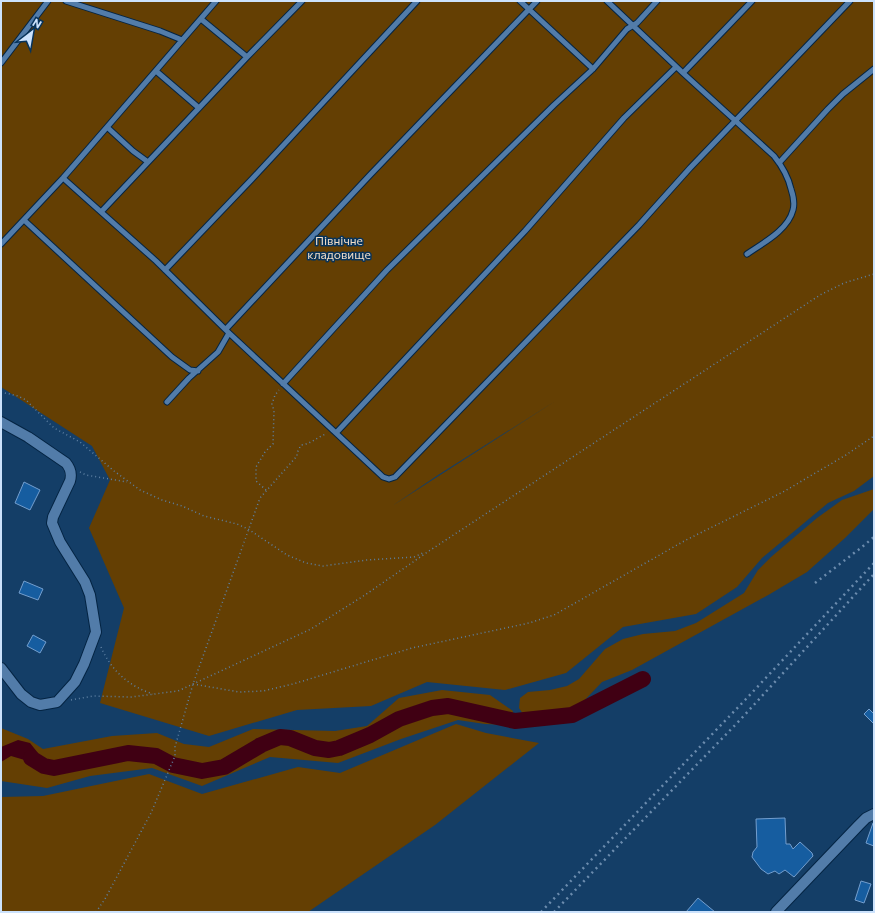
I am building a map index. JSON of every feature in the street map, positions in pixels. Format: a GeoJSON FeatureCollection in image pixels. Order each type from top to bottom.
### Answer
{"type":"FeatureCollection","features":[{"type":"Feature","properties":{"kind":"street"},"geometry":{"type":"LineString","coordinates":[[1,422],[28,437],[66,463],[70,469],[72,476],[53,517],[52,523],[60,542],[85,582],[90,595],[96,632],[84,664],[75,682],[58,702],[40,705],[31,702],[21,694],[1,668]]}},
{"type":"Feature","properties":{"kind":"street"},"geometry":{"type":"LineString","coordinates":[[776,912],[866,818],[874,814]]}},
{"type":"Feature","properties":{"kind":"lane"},"geometry":{"type":"LineString","coordinates":[[1,63],[48,1]]}},
{"type":"Feature","properties":{"kind":"lane"},"geometry":{"type":"LineString","coordinates":[[68,1],[160,31],[182,40]]}},
{"type":"Feature","properties":{"kind":"lane"},"geometry":{"type":"LineString","coordinates":[[1,244],[63,178],[216,1]]}},
{"type":"Feature","properties":{"kind":"lane"},"geometry":{"type":"LineString","coordinates":[[165,270],[252,179],[417,1]]}},
{"type":"Feature","properties":{"kind":"lane"},"geometry":{"type":"LineString","coordinates":[[520,1],[592,69]]}},
{"type":"Feature","properties":{"kind":"lane"},"geometry":{"type":"LineString","coordinates":[[167,402],[189,378],[218,352],[227,331],[313,235],[537,1]]}},
{"type":"Feature","properties":{"kind":"lane"},"geometry":{"type":"LineString","coordinates":[[607,1],[779,163],[789,182],[794,202],[793,210],[790,218],[779,231],[747,254]]}},
{"type":"Feature","properties":{"kind":"lane"},"geometry":{"type":"LineString","coordinates":[[284,384],[387,270],[592,69],[627,29],[637,23],[658,1]]}},
{"type":"Feature","properties":{"kind":"lane"},"geometry":{"type":"LineString","coordinates":[[683,73],[752,1]]}},
{"type":"Feature","properties":{"kind":"lane"},"geometry":{"type":"LineString","coordinates":[[63,178],[165,270],[227,331],[383,477],[389,479],[395,477],[639,224],[690,168],[850,1]]}},
{"type":"Feature","properties":{"kind":"lane"},"geometry":{"type":"LineString","coordinates":[[101,212],[299,2]]}},
{"type":"Feature","properties":{"kind":"lane"},"geometry":{"type":"LineString","coordinates":[[200,19],[247,57]]}},
{"type":"Feature","properties":{"kind":"lane"},"geometry":{"type":"LineString","coordinates":[[336,433],[525,231],[624,118],[676,67]]}},
{"type":"Feature","properties":{"kind":"lane"},"geometry":{"type":"LineString","coordinates":[[779,163],[843,94],[874,69]]}},
{"type":"Feature","properties":{"kind":"lane"},"geometry":{"type":"LineString","coordinates":[[156,71],[199,108]]}},
{"type":"Feature","properties":{"kind":"lane"},"geometry":{"type":"LineString","coordinates":[[107,127],[133,151],[148,162]]}},
{"type":"Feature","properties":{"kind":"lane"},"geometry":{"type":"LineString","coordinates":[[24,220],[172,357],[190,370],[198,371]]}},
{"type":"Feature","properties":{"kind":"path"},"geometry":{"type":"LineString","coordinates":[[58,702],[93,696],[130,697],[178,690],[311,629],[820,295],[844,283],[874,274]]}},
{"type":"Feature","properties":{"kind":"path"},"geometry":{"type":"LineString","coordinates":[[266,490],[256,481],[256,467],[273,444],[274,411],[272,404],[275,395],[284,384]]}},
{"type":"Feature","properties":{"kind":"path"},"geometry":{"type":"LineString","coordinates":[[1,392],[18,396],[26,400],[54,428],[80,442],[128,483],[152,496],[182,506],[204,516],[236,524],[248,529],[287,555],[306,563],[322,566],[367,560],[408,557],[429,551]]}},
{"type":"Feature","properties":{"kind":"path"},"geometry":{"type":"LineString","coordinates":[[96,912],[105,899],[151,813],[175,756],[175,747],[193,684],[260,498],[297,456],[301,446],[309,444],[314,439],[330,432],[336,433]]}},
{"type":"Feature","properties":{"kind":"path"},"geometry":{"type":"LineString","coordinates":[[193,684],[239,692],[262,691],[293,684],[412,648],[529,623],[554,615],[686,540],[783,492],[846,455],[874,436]]}},
{"type":"Feature","properties":{"kind":"path"},"geometry":{"type":"LineString","coordinates":[[70,469],[86,475],[128,483]]}},
{"type":"Feature","properties":{"kind":"path"},"geometry":{"type":"LineString","coordinates":[[96,632],[104,655],[116,672],[130,684],[144,691],[155,694]]}},
{"type":"Feature","properties":{"kind":"green space","name":"Північне кладовище"},"geometry":{"type":"Polygon","coordinates":[[[1,1],[874,1],[874,476],[854,491],[828,503],[762,558],[737,587],[696,614],[623,627],[566,673],[505,690],[427,682],[371,706],[297,710],[209,736],[100,703],[124,608],[89,528],[110,480],[92,446],[1,387],[1,1]],[[557,400],[438,475],[392,506],[557,400]]]}},
{"type":"Feature","properties":{"kind":"green space"},"geometry":{"type":"Polygon","coordinates":[[[874,489],[874,509],[845,538],[807,572],[632,670],[602,682],[579,706],[525,717],[519,708],[520,698],[528,692],[550,690],[567,686],[579,679],[605,649],[623,639],[643,634],[675,631],[696,623],[744,593],[758,570],[817,518],[842,500],[874,489]]]}},
{"type":"Feature","properties":{"kind":"green space"},"geometry":{"type":"Polygon","coordinates":[[[442,690],[490,695],[513,711],[511,725],[485,724],[458,720],[401,739],[338,763],[270,757],[202,786],[152,768],[90,776],[47,788],[1,781],[1,728],[28,739],[43,749],[112,736],[157,733],[184,744],[209,747],[253,729],[335,731],[367,726],[399,698],[442,690]]]}},
{"type":"Feature","properties":{"kind":"green space"},"geometry":{"type":"Polygon","coordinates":[[[456,724],[486,733],[539,743],[435,825],[308,912],[1,912],[1,797],[43,796],[149,774],[202,794],[298,767],[340,773],[456,724]]]}},
{"type":"Feature","properties":{"kind":"shaded area"},"geometry":{"type":"Polygon","coordinates":[[[18,740],[30,743],[38,753],[28,761],[11,756],[1,762],[1,747],[18,740]]]}},
{"type":"Feature","properties":{"kind":"building"},"geometry":{"type":"Polygon","coordinates":[[[24,482],[40,490],[30,510],[15,503],[24,482]]]}},
{"type":"Feature","properties":{"kind":"building"},"geometry":{"type":"Polygon","coordinates":[[[24,581],[43,589],[38,600],[19,593],[24,581]]]}},
{"type":"Feature","properties":{"kind":"building"},"geometry":{"type":"Polygon","coordinates":[[[33,635],[46,642],[40,653],[27,646],[33,635]]]}},
{"type":"Feature","properties":{"kind":"building"},"geometry":{"type":"Polygon","coordinates":[[[869,709],[874,714],[874,724],[864,714],[869,709]]]}},
{"type":"Feature","properties":{"kind":"building"},"geometry":{"type":"Polygon","coordinates":[[[785,818],[786,844],[790,844],[793,849],[800,842],[812,853],[813,856],[794,877],[785,870],[779,874],[775,871],[768,874],[761,869],[752,857],[753,852],[757,847],[756,819],[785,818]]]}},
{"type":"Feature","properties":{"kind":"building"},"geometry":{"type":"Polygon","coordinates":[[[874,823],[874,846],[866,843],[874,823]]]}},
{"type":"Feature","properties":{"kind":"building"},"geometry":{"type":"Polygon","coordinates":[[[861,881],[871,884],[864,903],[855,900],[861,881]]]}},
{"type":"Feature","properties":{"kind":"building"},"geometry":{"type":"Polygon","coordinates":[[[698,898],[715,912],[686,912],[698,898]]]}},
{"type":"Feature","properties":{"kind":"waterway"},"geometry":{"type":"LineString","coordinates":[[31,758],[44,766],[54,768],[128,753],[156,756],[173,765],[202,771],[224,767],[261,745],[280,737],[290,738],[315,748],[329,750],[339,748],[370,735],[399,719],[432,708],[448,706],[515,721],[572,715],[643,679]]}},
{"type":"Feature","properties":{"kind":"railway"},"geometry":{"type":"LineString","coordinates":[[815,583],[874,537]]}},
{"type":"Feature","properties":{"kind":"railway"},"geometry":{"type":"LineString","coordinates":[[541,912],[746,699],[874,563]]}},
{"type":"Feature","properties":{"kind":"railway"},"geometry":{"type":"LineString","coordinates":[[554,912],[740,720],[874,574]]}}]}
